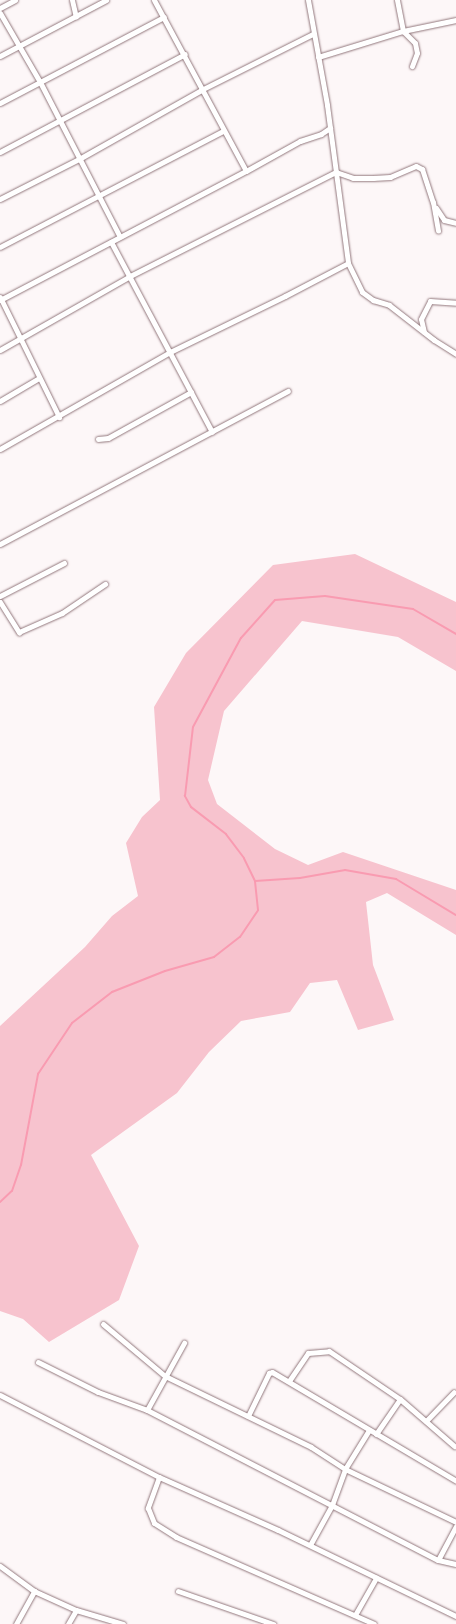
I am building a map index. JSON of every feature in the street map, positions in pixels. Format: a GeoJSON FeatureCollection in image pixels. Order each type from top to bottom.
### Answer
{"type":"FeatureCollection","features":[{"type":"Feature","properties":{"kind":"street"},"geometry":{"type":"LineString","coordinates":[[0,8],[16,0]]}},
{"type":"Feature","properties":{"kind":"street"},"geometry":{"type":"LineString","coordinates":[[72,0],[76,17]]}},
{"type":"Feature","properties":{"kind":"street"},"geometry":{"type":"LineString","coordinates":[[0,56],[106,0]]}},
{"type":"Feature","properties":{"kind":"street"},"geometry":{"type":"LineString","coordinates":[[154,0],[185,54],[223,131],[246,171]]}},
{"type":"Feature","properties":{"kind":"street"},"geometry":{"type":"LineString","coordinates":[[308,0],[330,128],[348,262],[362,292],[373,300],[389,305],[456,354]]}},
{"type":"Feature","properties":{"kind":"street"},"geometry":{"type":"LineString","coordinates":[[397,0],[403,31],[415,44],[417,52],[412,66]]}},
{"type":"Feature","properties":{"kind":"street"},"geometry":{"type":"LineString","coordinates":[[0,13],[40,82],[120,237]]}},
{"type":"Feature","properties":{"kind":"street"},"geometry":{"type":"LineString","coordinates":[[0,103],[164,18]]}},
{"type":"Feature","properties":{"kind":"street"},"geometry":{"type":"LineString","coordinates":[[318,57],[403,31],[456,20]]}},
{"type":"Feature","properties":{"kind":"street"},"geometry":{"type":"LineString","coordinates":[[0,199],[79,159],[203,89],[313,34]]}},
{"type":"Feature","properties":{"kind":"street"},"geometry":{"type":"LineString","coordinates":[[0,152],[59,119],[185,54]]}},
{"type":"Feature","properties":{"kind":"street"},"geometry":{"type":"LineString","coordinates":[[59,417],[0,298],[111,242],[300,141],[321,134],[330,128]]}},
{"type":"Feature","properties":{"kind":"street"},"geometry":{"type":"LineString","coordinates":[[0,248],[223,131]]}},
{"type":"Feature","properties":{"kind":"street"},"geometry":{"type":"LineString","coordinates":[[0,350],[130,276],[336,172],[353,178],[384,178],[416,166],[424,172],[433,202],[438,231]]}},
{"type":"Feature","properties":{"kind":"street"},"geometry":{"type":"LineString","coordinates":[[433,202],[444,220],[456,224]]}},
{"type":"Feature","properties":{"kind":"street"},"geometry":{"type":"LineString","coordinates":[[111,242],[212,432]]}},
{"type":"Feature","properties":{"kind":"street"},"geometry":{"type":"LineString","coordinates":[[1,449],[170,352],[285,296],[348,262]]}},
{"type":"Feature","properties":{"kind":"street"},"geometry":{"type":"LineString","coordinates":[[424,332],[421,319],[430,301],[456,303]]}},
{"type":"Feature","properties":{"kind":"street"},"geometry":{"type":"LineString","coordinates":[[0,400],[39,378]]}},
{"type":"Feature","properties":{"kind":"street"},"geometry":{"type":"LineString","coordinates":[[0,544],[288,391]]}},
{"type":"Feature","properties":{"kind":"street"},"geometry":{"type":"LineString","coordinates":[[98,439],[108,438],[191,392]]}},
{"type":"Feature","properties":{"kind":"street"},"geometry":{"type":"LineString","coordinates":[[0,596],[64,563]]}},
{"type":"Feature","properties":{"kind":"street"},"geometry":{"type":"LineString","coordinates":[[0,602],[19,632],[62,613],[106,584]]}},
{"type":"Feature","properties":{"kind":"street"},"geometry":{"type":"LineString","coordinates":[[103,1324],[165,1376],[311,1446],[346,1469],[456,1522]]}},
{"type":"Feature","properties":{"kind":"street"},"geometry":{"type":"LineString","coordinates":[[147,1410],[184,1343]]}},
{"type":"Feature","properties":{"kind":"street"},"geometry":{"type":"LineString","coordinates":[[290,1382],[308,1353],[329,1351],[400,1399],[454,1446]]}},
{"type":"Feature","properties":{"kind":"street"},"geometry":{"type":"LineString","coordinates":[[38,1362],[98,1392],[147,1410],[438,1560],[456,1564]]}},
{"type":"Feature","properties":{"kind":"street"},"geometry":{"type":"LineString","coordinates":[[248,1416],[271,1372],[456,1482]]}},
{"type":"Feature","properties":{"kind":"street"},"geometry":{"type":"LineString","coordinates":[[426,1421],[454,1392]]}},
{"type":"Feature","properties":{"kind":"street"},"geometry":{"type":"LineString","coordinates":[[0,1395],[160,1476],[310,1545],[456,1616]]}},
{"type":"Feature","properties":{"kind":"street"},"geometry":{"type":"LineString","coordinates":[[376,1434],[400,1399]]}},
{"type":"Feature","properties":{"kind":"street"},"geometry":{"type":"LineString","coordinates":[[310,1545],[332,1505],[346,1469],[369,1430]]}},
{"type":"Feature","properties":{"kind":"street"},"geometry":{"type":"LineString","coordinates":[[160,1476],[148,1508],[154,1523],[176,1537],[374,1624]]}},
{"type":"Feature","properties":{"kind":"street"},"geometry":{"type":"LineString","coordinates":[[438,1560],[456,1526]]}},
{"type":"Feature","properties":{"kind":"street"},"geometry":{"type":"LineString","coordinates":[[0,1566],[34,1591],[76,1610],[123,1624]]}},
{"type":"Feature","properties":{"kind":"street"},"geometry":{"type":"LineString","coordinates":[[355,1615],[376,1578]]}},
{"type":"Feature","properties":{"kind":"street"},"geometry":{"type":"LineString","coordinates":[[16,1624],[34,1591]]}},
{"type":"Feature","properties":{"kind":"street"},"geometry":{"type":"LineString","coordinates":[[178,1591],[273,1624]]}},
{"type":"Feature","properties":{"kind":"street"},"geometry":{"type":"LineString","coordinates":[[68,1624],[76,1610]]}},
{"type":"Feature","properties":{"kind":"shaded area"},"geometry":{"type":"Polygon","coordinates":[[[355,554],[456,602],[456,671],[398,637],[302,621],[224,711],[208,780],[217,804],[275,849],[308,865],[343,852],[456,890],[456,935],[387,893],[366,902],[373,965],[394,1020],[358,1030],[337,980],[310,983],[290,1012],[241,1021],[209,1052],[177,1093],[91,1155],[139,1246],[119,1300],[49,1342],[23,1319],[0,1311],[0,1026],[85,947],[112,916],[138,896],[126,843],[142,817],[160,800],[154,707],[186,653],[273,565],[355,554]]]}},
{"type":"Feature","properties":{"kind":"waterway"},"geometry":{"type":"LineString","coordinates":[[0,1202],[12,1191],[21,1165],[38,1074],[72,1023],[112,992],[165,971],[214,957],[240,937],[258,910],[255,881],[244,858],[226,834],[191,807],[185,796],[193,727],[241,638],[275,600],[325,596],[413,609],[456,634]]}},
{"type":"Feature","properties":{"kind":"waterway"},"geometry":{"type":"LineString","coordinates":[[255,881],[300,878],[345,870],[396,879],[456,915]]}}]}
